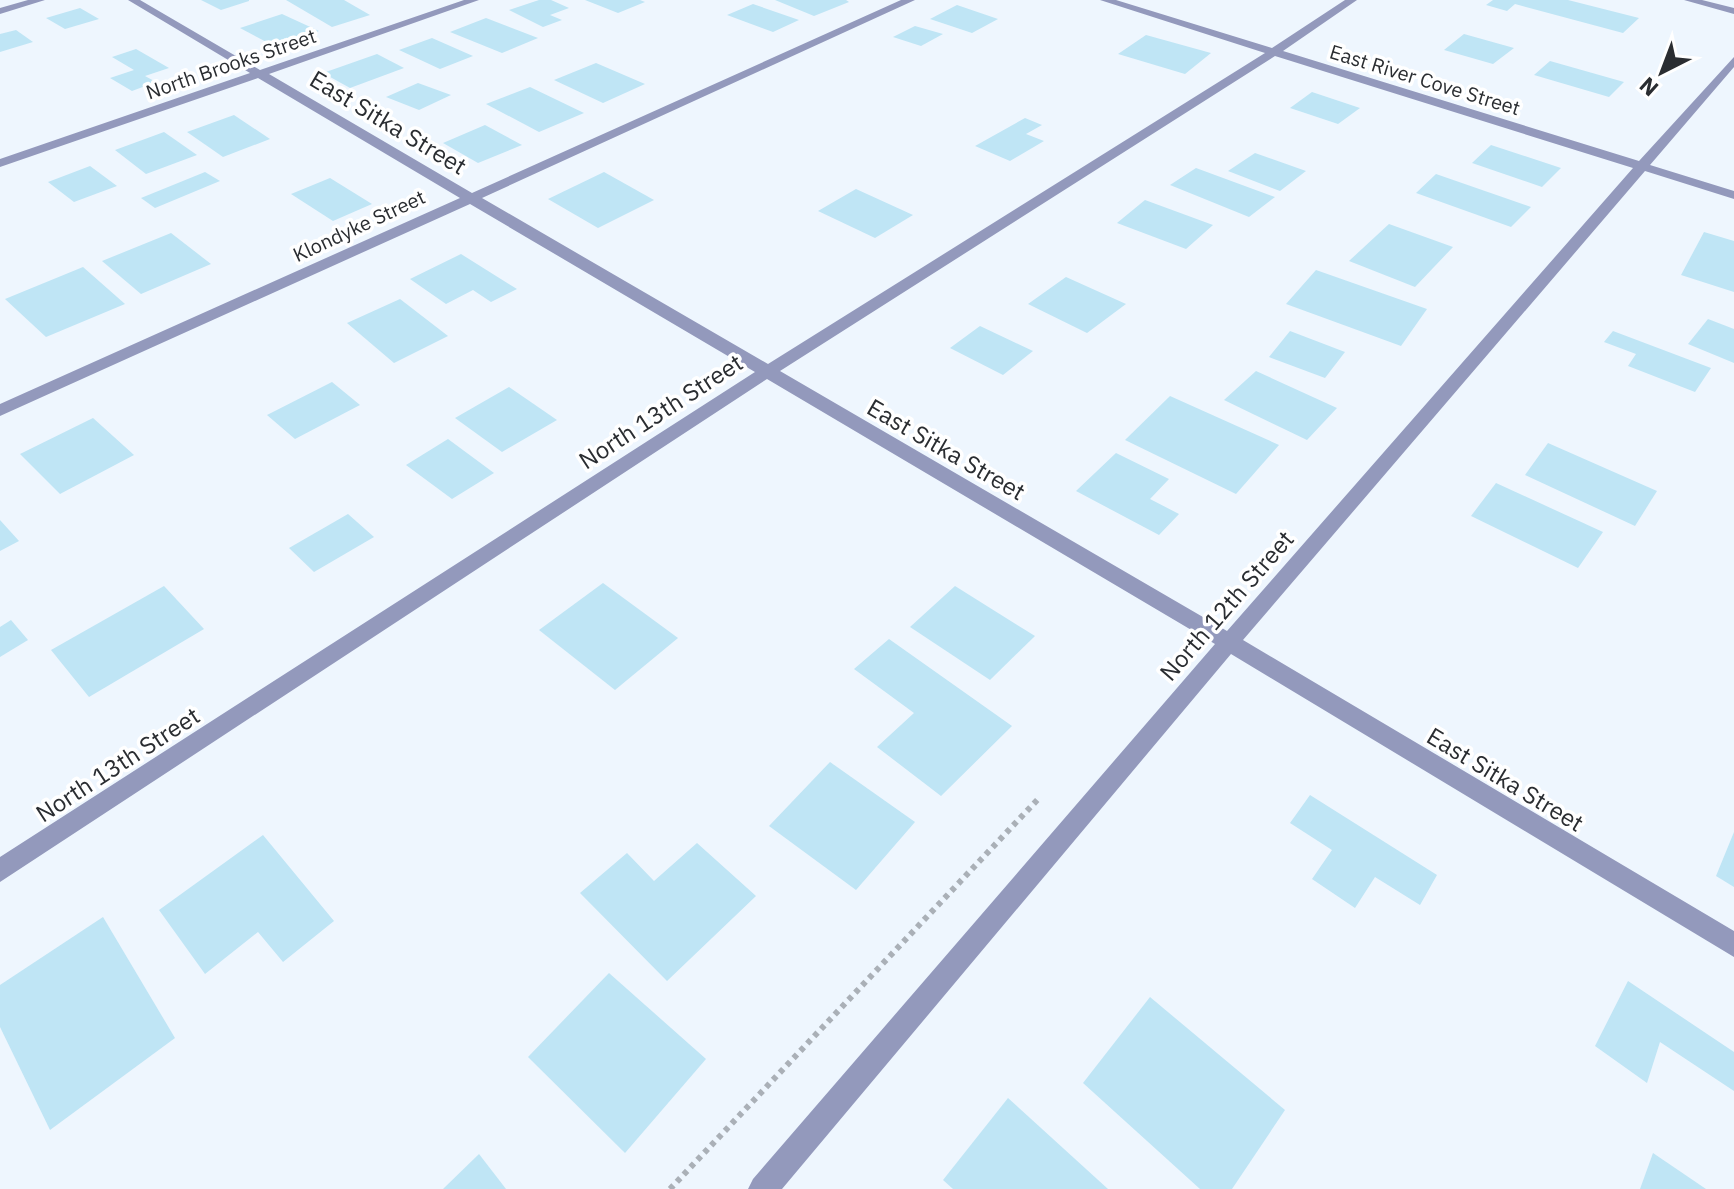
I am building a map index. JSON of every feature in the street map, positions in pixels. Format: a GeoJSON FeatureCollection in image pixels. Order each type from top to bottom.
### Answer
{"type":"FeatureCollection","features":[{"type":"Feature","properties":{"kind":"street"},"geometry":{"type":"LineString","coordinates":[[0,11],[40,0]]}},
{"type":"Feature","properties":{"kind":"street","name":"East Sitka Street"},"geometry":{"type":"LineString","coordinates":[[133,0],[765,373],[1229,642],[1734,945]]}},
{"type":"Feature","properties":{"kind":"street","name":"North Brooks Street"},"geometry":{"type":"LineString","coordinates":[[0,163],[474,0]]}},
{"type":"Feature","properties":{"kind":"street","name":"Klondyke Street"},"geometry":{"type":"LineString","coordinates":[[0,411],[910,0]]}},
{"type":"Feature","properties":{"kind":"street","name":"East River Cove Street"},"geometry":{"type":"LineString","coordinates":[[1105,0],[1734,195]]}},
{"type":"Feature","properties":{"kind":"street","name":"North 13th Street"},"geometry":{"type":"LineString","coordinates":[[0,871],[765,373],[1352,0]]}},
{"type":"Feature","properties":{"kind":"street"},"geometry":{"type":"LineString","coordinates":[[1689,0],[1734,11]]}},
{"type":"Feature","properties":{"kind":"street","name":"North 12th Street"},"geometry":{"type":"LineString","coordinates":[[763,1189],[1229,642],[1734,60]]}},
{"type":"Feature","properties":{"kind":"path"},"geometry":{"type":"LineString","coordinates":[[670,1189],[1042,794]]}},
{"type":"Feature","properties":{"kind":"building"},"geometry":{"type":"Polygon","coordinates":[[[201,0],[249,0],[249,1],[221,10],[201,0]]]}},
{"type":"Feature","properties":{"kind":"building"},"geometry":{"type":"Polygon","coordinates":[[[286,0],[344,0],[370,15],[332,27],[286,0]]]}},
{"type":"Feature","properties":{"kind":"building"},"geometry":{"type":"Polygon","coordinates":[[[539,0],[551,0],[569,8],[550,15],[562,20],[543,27],[509,10],[539,0]]]}},
{"type":"Feature","properties":{"kind":"building"},"geometry":{"type":"Polygon","coordinates":[[[585,0],[640,0],[645,2],[618,13],[585,0]]]}},
{"type":"Feature","properties":{"kind":"building"},"geometry":{"type":"Polygon","coordinates":[[[775,0],[846,0],[849,2],[814,16],[775,0]]]}},
{"type":"Feature","properties":{"kind":"building"},"geometry":{"type":"Polygon","coordinates":[[[1493,0],[1568,0],[1639,18],[1623,33],[1515,4],[1507,11],[1486,5],[1493,0]]]}},
{"type":"Feature","properties":{"kind":"building"},"geometry":{"type":"Polygon","coordinates":[[[753,4],[799,20],[773,32],[727,15],[753,4]]]}},
{"type":"Feature","properties":{"kind":"building"},"geometry":{"type":"Polygon","coordinates":[[[957,5],[998,19],[972,33],[930,19],[957,5]]]}},
{"type":"Feature","properties":{"kind":"building"},"geometry":{"type":"Polygon","coordinates":[[[80,8],[99,19],[65,29],[46,18],[80,8]]]}},
{"type":"Feature","properties":{"kind":"building"},"geometry":{"type":"Polygon","coordinates":[[[282,14],[319,31],[276,47],[240,28],[282,14]]]}},
{"type":"Feature","properties":{"kind":"building"},"geometry":{"type":"Polygon","coordinates":[[[486,18],[538,38],[502,53],[450,32],[486,18]]]}},
{"type":"Feature","properties":{"kind":"building"},"geometry":{"type":"Polygon","coordinates":[[[915,26],[943,34],[921,46],[893,37],[915,26]]]}},
{"type":"Feature","properties":{"kind":"building"},"geometry":{"type":"Polygon","coordinates":[[[16,30],[33,42],[0,52],[0,34],[16,30]]]}},
{"type":"Feature","properties":{"kind":"building"},"geometry":{"type":"Polygon","coordinates":[[[1464,34],[1514,48],[1493,64],[1444,50],[1464,34]]]}},
{"type":"Feature","properties":{"kind":"building"},"geometry":{"type":"Polygon","coordinates":[[[1146,35],[1211,53],[1185,74],[1118,54],[1146,35]]]}},
{"type":"Feature","properties":{"kind":"building"},"geometry":{"type":"Polygon","coordinates":[[[432,38],[473,56],[440,69],[399,50],[432,38]]]}},
{"type":"Feature","properties":{"kind":"building"},"geometry":{"type":"Polygon","coordinates":[[[136,49],[169,68],[145,76],[156,82],[132,91],[110,78],[134,70],[112,57],[136,49]]]}},
{"type":"Feature","properties":{"kind":"building"},"geometry":{"type":"Polygon","coordinates":[[[377,54],[404,68],[350,88],[323,73],[377,54]]]}},
{"type":"Feature","properties":{"kind":"building"},"geometry":{"type":"Polygon","coordinates":[[[1550,61],[1624,82],[1609,97],[1534,75],[1550,61]]]}},
{"type":"Feature","properties":{"kind":"building"},"geometry":{"type":"Polygon","coordinates":[[[596,63],[645,84],[603,103],[554,80],[596,63]]]}},
{"type":"Feature","properties":{"kind":"building"},"geometry":{"type":"Polygon","coordinates":[[[418,83],[451,95],[419,110],[386,97],[418,83]]]}},
{"type":"Feature","properties":{"kind":"building"},"geometry":{"type":"Polygon","coordinates":[[[530,87],[584,113],[539,132],[486,104],[530,87]]]}},
{"type":"Feature","properties":{"kind":"building"},"geometry":{"type":"Polygon","coordinates":[[[1312,92],[1360,108],[1338,124],[1290,108],[1312,92]]]}},
{"type":"Feature","properties":{"kind":"building"},"geometry":{"type":"Polygon","coordinates":[[[234,115],[270,139],[223,157],[187,132],[234,115]]]}},
{"type":"Feature","properties":{"kind":"building"},"geometry":{"type":"Polygon","coordinates":[[[1025,118],[1042,125],[1026,134],[1044,141],[1010,161],[975,146],[1025,118]]]}},
{"type":"Feature","properties":{"kind":"building"},"geometry":{"type":"Polygon","coordinates":[[[485,125],[522,145],[478,163],[443,143],[485,125]]]}},
{"type":"Feature","properties":{"kind":"building"},"geometry":{"type":"Polygon","coordinates":[[[164,132],[197,155],[146,174],[115,150],[164,132]]]}},
{"type":"Feature","properties":{"kind":"building"},"geometry":{"type":"Polygon","coordinates":[[[1491,145],[1561,168],[1542,187],[1472,163],[1491,145]]]}},
{"type":"Feature","properties":{"kind":"building"},"geometry":{"type":"Polygon","coordinates":[[[1255,153],[1306,171],[1280,191],[1228,171],[1255,153]]]}},
{"type":"Feature","properties":{"kind":"building"},"geometry":{"type":"Polygon","coordinates":[[[90,166],[117,186],[74,202],[48,182],[90,166]]]}},
{"type":"Feature","properties":{"kind":"building"},"geometry":{"type":"Polygon","coordinates":[[[1196,168],[1275,197],[1249,217],[1170,185],[1196,168]]]}},
{"type":"Feature","properties":{"kind":"building"},"geometry":{"type":"Polygon","coordinates":[[[205,172],[220,181],[155,208],[141,198],[205,172]]]}},
{"type":"Feature","properties":{"kind":"building"},"geometry":{"type":"Polygon","coordinates":[[[604,172],[654,200],[598,228],[548,199],[604,172]]]}},
{"type":"Feature","properties":{"kind":"building"},"geometry":{"type":"Polygon","coordinates":[[[1436,174],[1531,207],[1511,227],[1416,193],[1436,174]]]}},
{"type":"Feature","properties":{"kind":"building"},"geometry":{"type":"Polygon","coordinates":[[[330,178],[372,204],[333,221],[291,194],[330,178]]]}},
{"type":"Feature","properties":{"kind":"building"},"geometry":{"type":"Polygon","coordinates":[[[856,189],[913,215],[875,238],[818,211],[856,189]]]}},
{"type":"Feature","properties":{"kind":"building"},"geometry":{"type":"Polygon","coordinates":[[[1145,200],[1213,225],[1186,249],[1117,223],[1145,200]]]}},
{"type":"Feature","properties":{"kind":"building"},"geometry":{"type":"Polygon","coordinates":[[[1389,224],[1453,247],[1415,287],[1349,261],[1389,224]]]}},
{"type":"Feature","properties":{"kind":"building"},"geometry":{"type":"Polygon","coordinates":[[[1704,232],[1734,241],[1734,292],[1681,275],[1704,232]]]}},
{"type":"Feature","properties":{"kind":"building"},"geometry":{"type":"Polygon","coordinates":[[[171,233],[211,264],[141,294],[102,261],[171,233]]]}},
{"type":"Feature","properties":{"kind":"building"},"geometry":{"type":"Polygon","coordinates":[[[461,254],[517,289],[491,302],[473,290],[446,304],[410,279],[461,254]]]}},
{"type":"Feature","properties":{"kind":"building"},"geometry":{"type":"Polygon","coordinates":[[[83,267],[125,304],[46,337],[5,299],[83,267]]]}},
{"type":"Feature","properties":{"kind":"building"},"geometry":{"type":"Polygon","coordinates":[[[1316,270],[1427,309],[1401,346],[1286,304],[1316,270]]]}},
{"type":"Feature","properties":{"kind":"building"},"geometry":{"type":"Polygon","coordinates":[[[1066,277],[1126,304],[1087,333],[1028,304],[1066,277]]]}},
{"type":"Feature","properties":{"kind":"building"},"geometry":{"type":"Polygon","coordinates":[[[400,299],[448,336],[394,363],[347,323],[400,299]]]}},
{"type":"Feature","properties":{"kind":"building"},"geometry":{"type":"Polygon","coordinates":[[[1708,319],[1734,329],[1734,363],[1688,344],[1708,319]]]}},
{"type":"Feature","properties":{"kind":"building"},"geometry":{"type":"Polygon","coordinates":[[[980,326],[1033,351],[1003,375],[950,348],[980,326]]]}},
{"type":"Feature","properties":{"kind":"building"},"geometry":{"type":"Polygon","coordinates":[[[1290,331],[1345,352],[1325,378],[1269,357],[1290,331]]]}},
{"type":"Feature","properties":{"kind":"building"},"geometry":{"type":"Polygon","coordinates":[[[1613,331],[1711,368],[1695,392],[1628,366],[1636,354],[1604,342],[1613,331]]]}},
{"type":"Feature","properties":{"kind":"building"},"geometry":{"type":"Polygon","coordinates":[[[1256,371],[1337,408],[1307,440],[1224,400],[1256,371]]]}},
{"type":"Feature","properties":{"kind":"building"},"geometry":{"type":"Polygon","coordinates":[[[332,382],[360,405],[295,439],[267,415],[332,382]]]}},
{"type":"Feature","properties":{"kind":"building"},"geometry":{"type":"Polygon","coordinates":[[[509,387],[557,420],[502,452],[455,418],[509,387]]]}},
{"type":"Feature","properties":{"kind":"building"},"geometry":{"type":"Polygon","coordinates":[[[1170,396],[1279,445],[1236,494],[1125,440],[1170,396]]]}},
{"type":"Feature","properties":{"kind":"building"},"geometry":{"type":"Polygon","coordinates":[[[93,418],[134,455],[60,494],[20,454],[93,418]]]}},
{"type":"Feature","properties":{"kind":"building"},"geometry":{"type":"Polygon","coordinates":[[[448,439],[494,473],[452,499],[406,465],[448,439]]]}},
{"type":"Feature","properties":{"kind":"building"},"geometry":{"type":"Polygon","coordinates":[[[1548,443],[1657,491],[1635,526],[1525,475],[1548,443]]]}},
{"type":"Feature","properties":{"kind":"building"},"geometry":{"type":"Polygon","coordinates":[[[1116,453],[1169,479],[1150,499],[1179,514],[1159,535],[1076,491],[1116,453]]]}},
{"type":"Feature","properties":{"kind":"building"},"geometry":{"type":"Polygon","coordinates":[[[1496,483],[1603,532],[1578,568],[1471,516],[1496,483]]]}},
{"type":"Feature","properties":{"kind":"building"},"geometry":{"type":"Polygon","coordinates":[[[348,514],[374,537],[314,572],[289,548],[348,514]]]}},
{"type":"Feature","properties":{"kind":"building"},"geometry":{"type":"Polygon","coordinates":[[[0,520],[19,541],[0,551],[0,520]]]}},
{"type":"Feature","properties":{"kind":"building"},"geometry":{"type":"Polygon","coordinates":[[[603,583],[678,638],[615,690],[539,630],[603,583]]]}},
{"type":"Feature","properties":{"kind":"building"},"geometry":{"type":"Polygon","coordinates":[[[164,586],[204,629],[89,697],[51,650],[164,586]]]}},
{"type":"Feature","properties":{"kind":"building"},"geometry":{"type":"Polygon","coordinates":[[[955,586],[1035,636],[990,680],[910,627],[955,586]]]}},
{"type":"Feature","properties":{"kind":"building"},"geometry":{"type":"Polygon","coordinates":[[[11,620],[28,640],[0,657],[0,627],[11,620]]]}},
{"type":"Feature","properties":{"kind":"building"},"geometry":{"type":"Polygon","coordinates":[[[889,639],[1012,726],[941,796],[877,747],[914,713],[854,669],[889,639]]]}},
{"type":"Feature","properties":{"kind":"building"},"geometry":{"type":"Polygon","coordinates":[[[830,762],[915,822],[856,890],[769,826],[830,762]]]}},
{"type":"Feature","properties":{"kind":"building"},"geometry":{"type":"Polygon","coordinates":[[[1310,795],[1437,875],[1420,905],[1375,877],[1355,908],[1312,879],[1332,850],[1290,823],[1310,795]]]}},
{"type":"Feature","properties":{"kind":"building"},"geometry":{"type":"Polygon","coordinates":[[[1734,832],[1734,887],[1716,876],[1734,832]]]}},
{"type":"Feature","properties":{"kind":"building"},"geometry":{"type":"Polygon","coordinates":[[[263,835],[334,921],[283,962],[258,932],[205,974],[159,910],[263,835]]]}},
{"type":"Feature","properties":{"kind":"building"},"geometry":{"type":"Polygon","coordinates":[[[697,843],[756,896],[667,981],[580,893],[627,853],[654,881],[697,843]]]}},
{"type":"Feature","properties":{"kind":"building"},"geometry":{"type":"Polygon","coordinates":[[[103,917],[175,1038],[50,1130],[0,1027],[0,985],[103,917]]]}},
{"type":"Feature","properties":{"kind":"building"},"geometry":{"type":"Polygon","coordinates":[[[609,973],[706,1059],[625,1153],[528,1057],[609,973]]]}},
{"type":"Feature","properties":{"kind":"building"},"geometry":{"type":"Polygon","coordinates":[[[1628,981],[1734,1052],[1734,1091],[1660,1042],[1647,1083],[1595,1046],[1628,981]]]}},
{"type":"Feature","properties":{"kind":"building"},"geometry":{"type":"Polygon","coordinates":[[[1150,997],[1285,1110],[1232,1189],[1200,1189],[1083,1083],[1150,997]]]}},
{"type":"Feature","properties":{"kind":"building"},"geometry":{"type":"Polygon","coordinates":[[[1008,1098],[1108,1189],[953,1189],[943,1180],[1008,1098]]]}},
{"type":"Feature","properties":{"kind":"building"},"geometry":{"type":"Polygon","coordinates":[[[1653,1153],[1706,1189],[1640,1189],[1653,1153]]]}},
{"type":"Feature","properties":{"kind":"building"},"geometry":{"type":"Polygon","coordinates":[[[479,1154],[506,1189],[443,1189],[479,1154]]]}}]}
